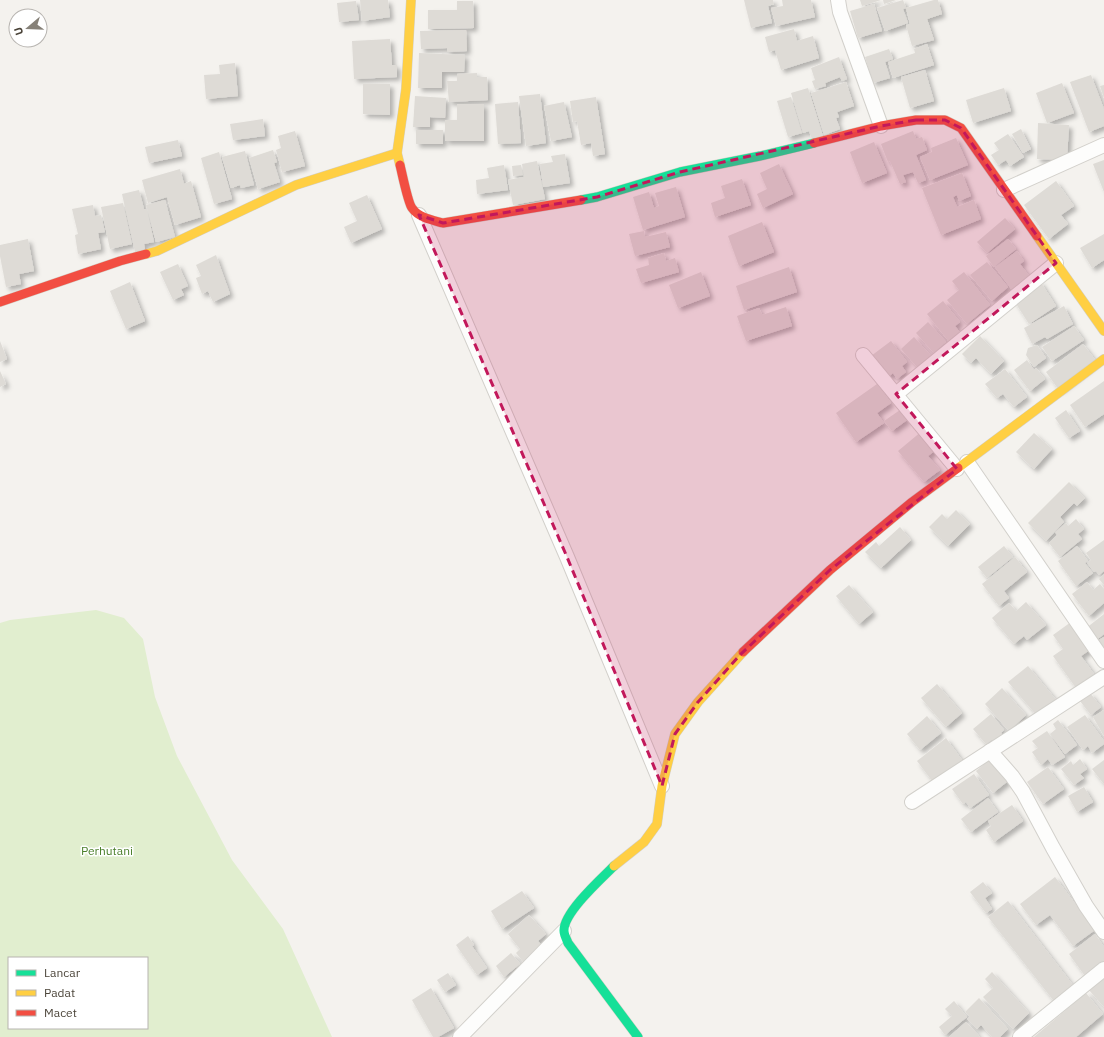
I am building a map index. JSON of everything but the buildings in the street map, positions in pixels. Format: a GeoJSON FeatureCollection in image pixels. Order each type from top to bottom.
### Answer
{"type":"FeatureCollection","features":[{"type":"Feature","properties":{"kind":"street"},"geometry":{"type":"LineString","coordinates":[[411,0],[406,89],[397,153],[411,208],[419,215],[427,219],[443,223],[597,197],[680,172],[760,156],[881,126],[916,120],[945,120],[961,128],[1104,331]]}},
{"type":"Feature","properties":{"kind":"street"},"geometry":{"type":"LineString","coordinates":[[838,0],[840,12],[881,126]]}},
{"type":"Feature","properties":{"kind":"street"},"geometry":{"type":"LineString","coordinates":[[1004,190],[1104,145]]}},
{"type":"Feature","properties":{"kind":"street"},"geometry":{"type":"LineString","coordinates":[[0,302],[120,261],[157,251],[296,185],[397,153]]}},
{"type":"Feature","properties":{"kind":"street"},"geometry":{"type":"LineString","coordinates":[[419,215],[564,550],[662,786]]}},
{"type":"Feature","properties":{"kind":"street"},"geometry":{"type":"LineString","coordinates":[[896,394],[1056,263]]}},
{"type":"Feature","properties":{"kind":"street"},"geometry":{"type":"LineString","coordinates":[[863,355],[896,394],[962,465],[1104,661]]}},
{"type":"Feature","properties":{"kind":"street"},"geometry":{"type":"LineString","coordinates":[[460,1037],[564,931],[567,919],[582,898],[614,866],[644,842],[657,824],[662,786],[675,734],[698,702],[740,655],[830,570],[912,502],[1104,359]]}},
{"type":"Feature","properties":{"kind":"street"},"geometry":{"type":"LineString","coordinates":[[912,802],[1104,677]]}},
{"type":"Feature","properties":{"kind":"street"},"geometry":{"type":"LineString","coordinates":[[990,751],[1012,776],[1023,792],[1082,900],[1104,932]]}},
{"type":"Feature","properties":{"kind":"street"},"geometry":{"type":"LineString","coordinates":[[564,931],[568,943],[638,1037]]}},
{"type":"Feature","properties":{"kind":"street"},"geometry":{"type":"LineString","coordinates":[[1020,1037],[1104,969]]}},
{"type":"Feature","properties":{"kind":"highlighted area"},"geometry":{"type":"Polygon","coordinates":[[[916,120],[945,120],[961,128],[1056,263],[896,394],[957,469],[830,570],[740,655],[698,702],[675,734],[662,786],[567,557],[419,215],[443,223],[597,197],[680,172],[881,126],[916,120]]]}},
{"type":"Feature","properties":{"kind":"green space","name":"Perhutani"},"geometry":{"type":"Polygon","coordinates":[[[96,610],[124,618],[143,639],[155,697],[177,756],[232,860],[283,929],[332,1037],[0,1037],[0,623],[10,620],[96,610]]]}},
{"type":"Feature","properties":{"kind":"traffic: fast"},"geometry":{"type":"LineString","coordinates":[[581,200],[597,197],[680,172],[760,156],[814,143]]}},
{"type":"Feature","properties":{"kind":"traffic: fast"},"geometry":{"type":"LineString","coordinates":[[614,866],[576,906],[565,924],[564,933],[568,943],[638,1037]]}},
{"type":"Feature","properties":{"kind":"traffic: slow"},"geometry":{"type":"LineString","coordinates":[[400,165],[397,153],[406,89],[411,0]]}},
{"type":"Feature","properties":{"kind":"traffic: slow"},"geometry":{"type":"LineString","coordinates":[[146,254],[157,251],[296,185],[397,153]]}},
{"type":"Feature","properties":{"kind":"traffic: slow"},"geometry":{"type":"LineString","coordinates":[[1037,236],[1104,331]]}},
{"type":"Feature","properties":{"kind":"traffic: slow"},"geometry":{"type":"LineString","coordinates":[[958,468],[1104,359]]}},
{"type":"Feature","properties":{"kind":"traffic: slow"},"geometry":{"type":"LineString","coordinates":[[614,866],[644,842],[657,824],[662,786],[675,734],[698,702],[743,652]]}},
{"type":"Feature","properties":{"kind":"traffic: jam"},"geometry":{"type":"LineString","coordinates":[[814,143],[881,126],[916,120],[945,120],[961,128],[1037,236]]}},
{"type":"Feature","properties":{"kind":"traffic: jam"},"geometry":{"type":"LineString","coordinates":[[400,165],[412,208],[418,214],[430,220],[443,223],[581,200]]}},
{"type":"Feature","properties":{"kind":"traffic: jam"},"geometry":{"type":"LineString","coordinates":[[0,302],[120,261],[146,254]]}},
{"type":"Feature","properties":{"kind":"traffic: jam"},"geometry":{"type":"LineString","coordinates":[[743,652],[830,570],[912,502],[958,468]]}}]}
